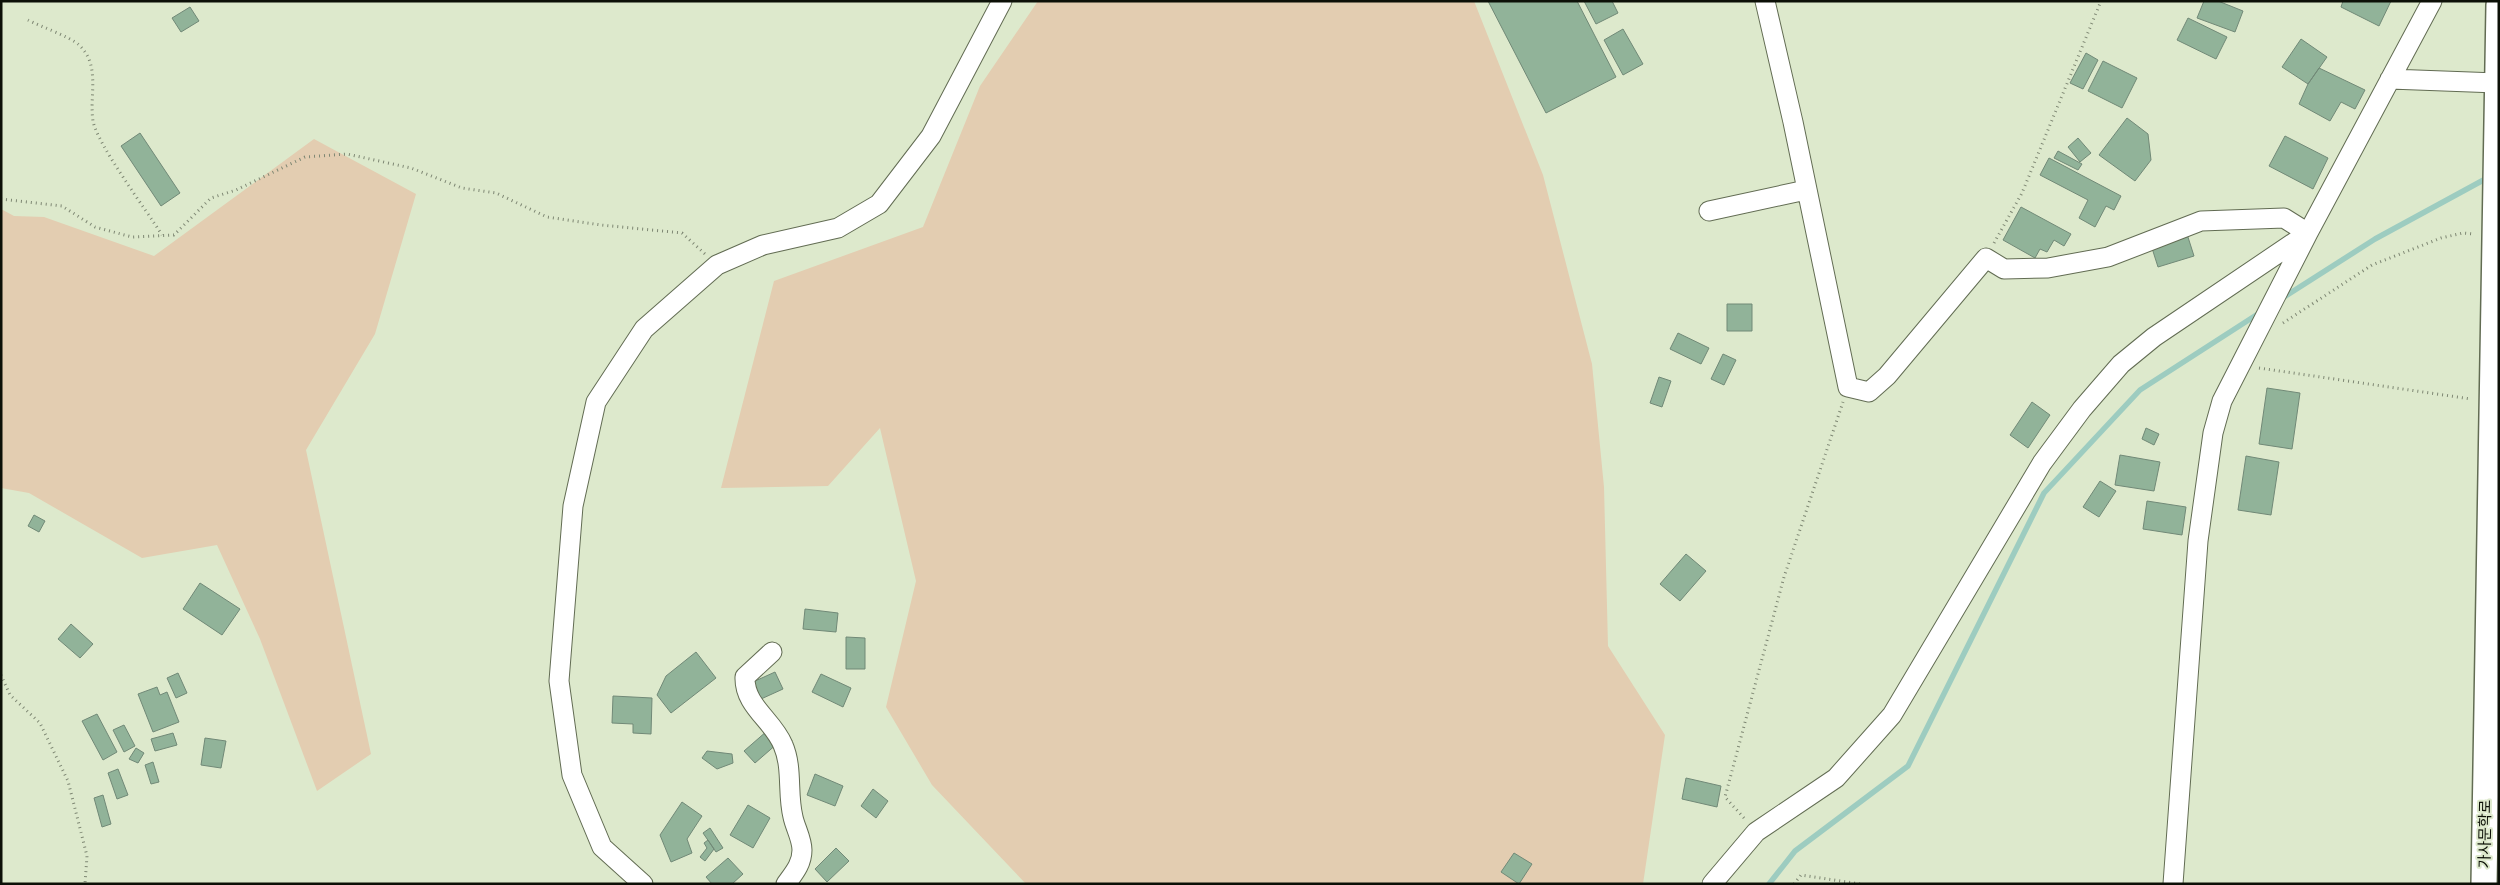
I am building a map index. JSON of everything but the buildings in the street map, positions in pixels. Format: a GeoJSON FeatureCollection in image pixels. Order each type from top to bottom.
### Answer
{"type":"FeatureCollection","features":[{"type":"Feature","properties":{"kind":"main road","name":"가사문학로"},"geometry":{"type":"LineString","coordinates":[[2484,884],[2496,237],[2495,136],[2499,5]]}},
{"type":"Feature","properties":{"kind":"street"},"geometry":{"type":"LineString","coordinates":[[643,884],[602,848],[572,775],[559,681],[573,506],[596,402],[644,329],[717,264],[763,245],[838,228],[878,204],[931,136],[1002,1]]}},
{"type":"Feature","properties":{"kind":"street"},"geometry":{"type":"LineString","coordinates":[[1765,1],[1793,122],[1848,387],[1868,392],[1887,376],[1986,258],[2004,269],[2048,268],[2108,257],[2201,221],[2284,218],[2308,233]]}},
{"type":"Feature","properties":{"kind":"street"},"geometry":{"type":"LineString","coordinates":[[2172,884],[2198,541],[2214,433],[2222,401],[2308,233],[2432,1]]}},
{"type":"Feature","properties":{"kind":"street"},"geometry":{"type":"LineString","coordinates":[[2390,79],[2497,83]]}},
{"type":"Feature","properties":{"kind":"street"},"geometry":{"type":"LineString","coordinates":[[1709,211],[1806,190]]}},
{"type":"Feature","properties":{"kind":"street"},"geometry":{"type":"LineString","coordinates":[[1712,884],[1756,832],[1836,778],[1892,715],[2042,463],[2082,409],[2121,364],[2154,337],[2308,233]]}},
{"type":"Feature","properties":{"kind":"street"},"geometry":{"type":"LineString","coordinates":[[772,652],[746,677],[745,689],[753,705],[784,745],[790,775],[789,786],[793,817],[802,848],[800,865],[786,884]]}},
{"type":"Feature","properties":{"kind":"path"},"geometry":{"type":"LineString","coordinates":[[1986,258],[2022,193],[2101,1]]}},
{"type":"Feature","properties":{"kind":"path"},"geometry":{"type":"LineString","coordinates":[[28,20],[79,44],[91,63],[94,94],[93,122],[104,145],[162,235]]}},
{"type":"Feature","properties":{"kind":"path"},"geometry":{"type":"LineString","coordinates":[[1,199],[62,206],[95,227],[132,237],[174,234],[211,198],[236,190],[305,157],[347,154],[411,168],[462,188],[496,193],[547,217],[601,225],[682,232],[717,264]]}},
{"type":"Feature","properties":{"kind":"path"},"geometry":{"type":"LineString","coordinates":[[2252,342],[2372,265],[2441,238],[2463,233],[2496,237]]}},
{"type":"Feature","properties":{"kind":"path"},"geometry":{"type":"LineString","coordinates":[[2241,365],[2493,402]]}},
{"type":"Feature","properties":{"kind":"path"},"geometry":{"type":"LineString","coordinates":[[1756,832],[1725,797],[1784,577],[1848,387]]}},
{"type":"Feature","properties":{"kind":"path"},"geometry":{"type":"LineString","coordinates":[[1,675],[10,695],[40,723],[68,781],[87,856],[85,884]]}},
{"type":"Feature","properties":{"kind":"path"},"geometry":{"type":"LineString","coordinates":[[1794,884],[1801,875],[1860,884]]}},
{"type":"Feature","properties":{"kind":"shaded area"},"geometry":{"type":"Polygon","coordinates":[[[1038,1],[1474,1],[1543,175],[1592,364],[1604,487],[1608,646],[1665,735],[1643,884],[1026,884],[932,785],[886,707],[916,581],[880,428],[828,486],[721,488],[774,281],[923,227],[980,86],[1038,1]]]}},
{"type":"Feature","properties":{"kind":"shaded area"},"geometry":{"type":"Polygon","coordinates":[[[314,139],[416,194],[375,334],[306,450],[371,754],[317,791],[260,639],[217,545],[142,558],[29,493],[1,488],[1,209],[14,216],[44,217],[154,256],[314,139]]]}},
{"type":"Feature","properties":{"kind":"waterway"},"geometry":{"type":"LineString","coordinates":[[2281,299],[2375,239],[2489,177]]}},
{"type":"Feature","properties":{"kind":"waterway"},"geometry":{"type":"LineString","coordinates":[[1769,884],[1795,851],[1908,766],[2044,493],[2140,390],[2261,312]]}}]}
